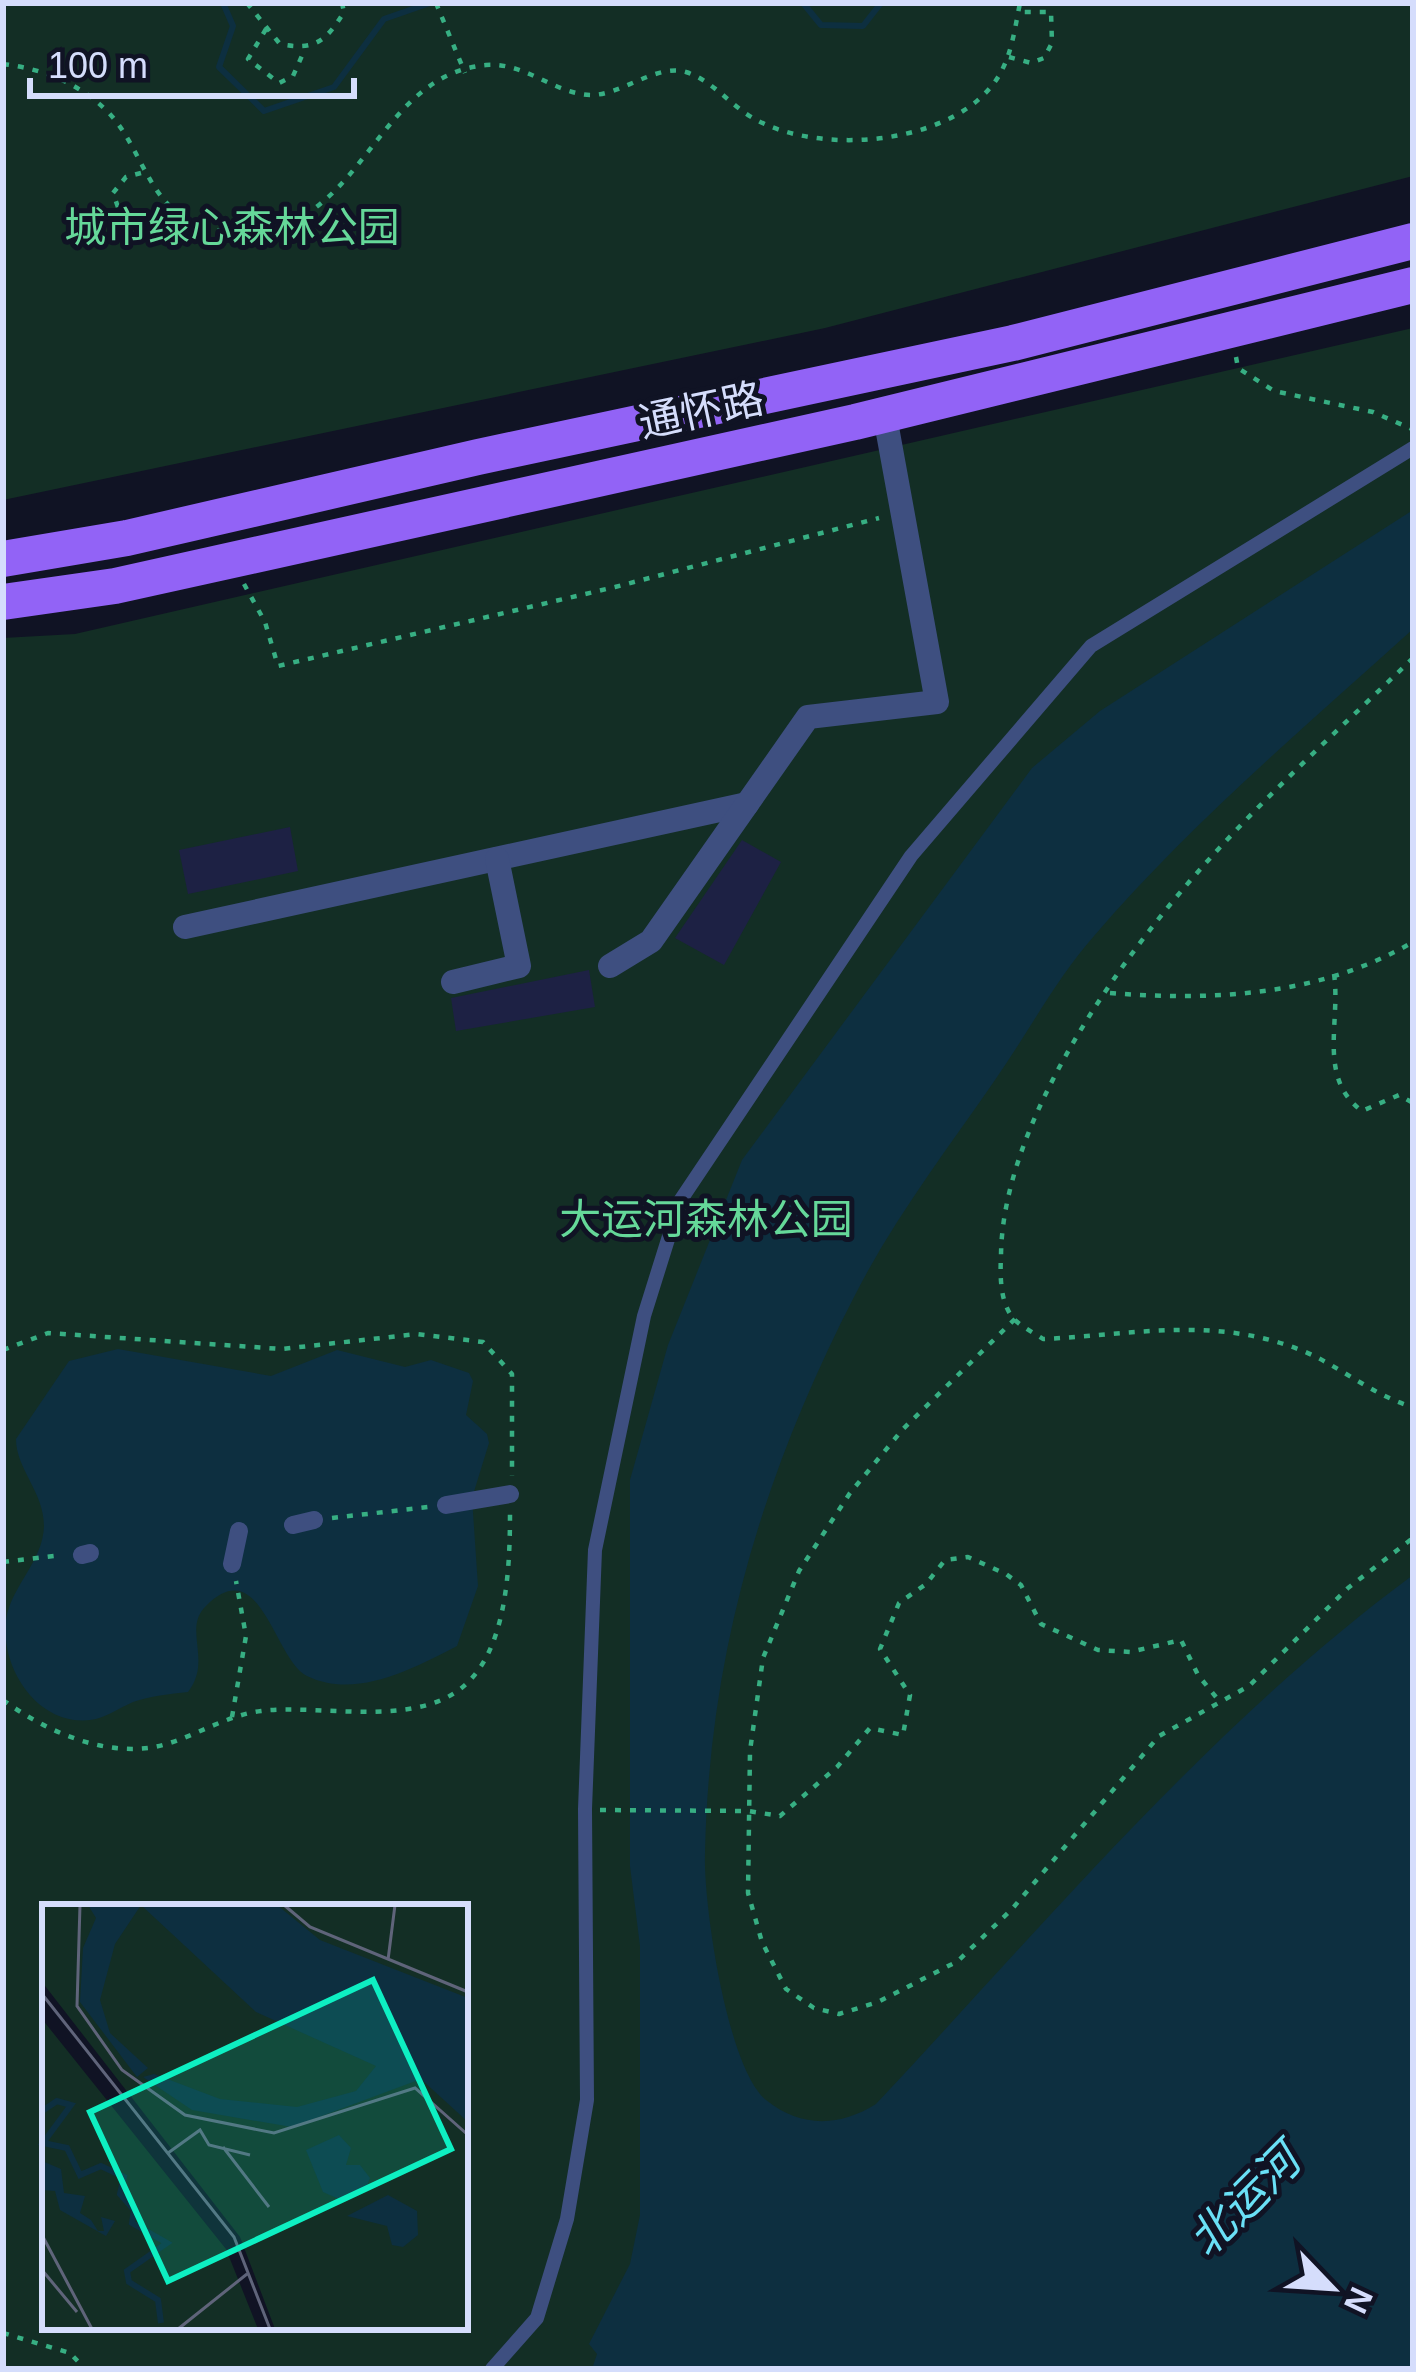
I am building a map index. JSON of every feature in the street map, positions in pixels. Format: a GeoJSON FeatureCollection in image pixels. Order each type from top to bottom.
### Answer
{"type":"FeatureCollection","features":[{"type":"Feature","properties":{"kind":"main road","name":"通怀路"},"geometry":{"type":"LineString","coordinates":[[3,559],[127,538],[1013,343],[1413,241]]}},
{"type":"Feature","properties":{"kind":"main road","name":"通怀路"},"geometry":{"type":"LineString","coordinates":[[3,602],[93,590],[230,560],[1413,285]]}},
{"type":"Feature","properties":{"kind":"street"},"geometry":{"type":"LineString","coordinates":[[610,966],[650,941],[808,717],[937,702],[884,411]]}},
{"type":"Feature","properties":{"kind":"street"},"geometry":{"type":"LineString","coordinates":[[185,927],[747,804]]}},
{"type":"Feature","properties":{"kind":"street"},"geometry":{"type":"LineString","coordinates":[[453,982],[519,966],[497,859]]}},
{"type":"Feature","properties":{"kind":"street"},"geometry":{"type":"LineString","coordinates":[[446,1505],[511,1494]]}},
{"type":"Feature","properties":{"kind":"street"},"geometry":{"type":"LineString","coordinates":[[293,1525],[314,1520]]}},
{"type":"Feature","properties":{"kind":"street"},"geometry":{"type":"LineString","coordinates":[[232,1564],[239,1531]]}},
{"type":"Feature","properties":{"kind":"lane"},"geometry":{"type":"LineString","coordinates":[[492,2369],[537,2318],[567,2219],[587,2100],[585,1809],[595,1550],[644,1316],[680,1201],[911,856],[1091,646],[1413,448]]}},
{"type":"Feature","properties":{"kind":"path"},"geometry":{"type":"LineString","coordinates":[[247,3],[280,44],[305,49],[327,40],[344,12],[342,3]]}},
{"type":"Feature","properties":{"kind":"path"},"geometry":{"type":"LineString","coordinates":[[436,3],[465,73]]}},
{"type":"Feature","properties":{"kind":"path"},"geometry":{"type":"LineString","coordinates":[[3,64],[38,68],[77,88],[110,114],[142,173],[173,209],[216,231],[265,234],[311,214],[351,178],[390,123],[437,84],[485,65],[526,70],[591,95],[680,70],[703,79],[755,120],[816,139],[879,141],[938,123],[989,90],[1009,57],[1020,3]]}},
{"type":"Feature","properties":{"kind":"path"},"geometry":{"type":"LineString","coordinates":[[1009,57],[1031,63],[1044,58],[1052,43],[1051,12],[1018,12]]}},
{"type":"Feature","properties":{"kind":"path"},"geometry":{"type":"LineString","coordinates":[[266,29],[248,58],[279,83],[293,76],[305,49]]}},
{"type":"Feature","properties":{"kind":"path"},"geometry":{"type":"LineString","coordinates":[[142,173],[126,178],[113,193],[119,213],[143,228],[173,209]]}},
{"type":"Feature","properties":{"kind":"path"},"geometry":{"type":"LineString","coordinates":[[1231,328],[1238,368],[1274,391],[1373,412],[1413,430]]}},
{"type":"Feature","properties":{"kind":"path"},"geometry":{"type":"LineString","coordinates":[[230,560],[266,622],[278,666],[615,587],[902,512]]}},
{"type":"Feature","properties":{"kind":"path"},"geometry":{"type":"LineString","coordinates":[[1413,658],[1203,866],[1059,1068],[1018,1149],[1001,1215],[1000,1284],[1015,1319],[1043,1339],[1174,1326],[1232,1329],[1300,1350],[1413,1407]]}},
{"type":"Feature","properties":{"kind":"path"},"geometry":{"type":"LineString","coordinates":[[1109,993],[1245,996],[1300,987],[1413,942]]}},
{"type":"Feature","properties":{"kind":"path"},"geometry":{"type":"LineString","coordinates":[[1334,974],[1334,1072],[1346,1099],[1362,1111],[1399,1095],[1413,1103]]}},
{"type":"Feature","properties":{"kind":"path"},"geometry":{"type":"LineString","coordinates":[[1015,1319],[903,1429],[850,1492],[800,1571],[763,1658],[748,1810],[748,1893],[762,1942],[786,1989],[814,2008],[838,2014],[878,2002],[958,1960],[1012,1909],[1160,1736],[1249,1686],[1348,1588],[1413,1538]]}},
{"type":"Feature","properties":{"kind":"path"},"geometry":{"type":"LineString","coordinates":[[314,1520],[446,1505]]}},
{"type":"Feature","properties":{"kind":"path"},"geometry":{"type":"LineString","coordinates":[[3,1562],[32,1555],[86,1554]]}},
{"type":"Feature","properties":{"kind":"path"},"geometry":{"type":"LineString","coordinates":[[606,1810],[748,1810],[780,1816],[837,1767],[870,1728],[903,1735],[910,1695],[880,1649],[899,1603],[926,1584],[946,1560],[968,1557],[1006,1574],[1021,1585],[1041,1624],[1098,1650],[1130,1652],[1181,1640],[1198,1675],[1220,1702]]}},
{"type":"Feature","properties":{"kind":"path"},"geometry":{"type":"LineString","coordinates":[[232,1718],[246,1636],[238,1597]]}},
{"type":"Feature","properties":{"kind":"path"},"geometry":{"type":"LineString","coordinates":[[3,2333],[70,2353],[85,2369]]}},
{"type":"Feature","properties":{"kind":"green space","name":"城市绿心森林公园"},"geometry":{"type":"Polygon","coordinates":[[[3,3],[1413,3],[1413,176],[825,328],[3,500],[3,3]]]}},
{"type":"Feature","properties":{"kind":"green space","name":"大运河森林公园"},"geometry":{"type":"Polygon","coordinates":[[[1413,328],[1413,2369],[3,2369],[3,638],[75,634],[1413,328]]]}},
{"type":"Feature","properties":{"kind":"water","name":"北运河"},"geometry":{"type":"Polygon","coordinates":[[[1413,510],[1413,629],[1209,815],[1094,936],[921,1186],[854,1297],[793,1430],[747,1566],[717,1707],[705,1877],[720,1983],[752,2082],[766,2100],[806,2120],[834,2120],[862,2112],[876,2104],[1199,1760],[1339,1633],[1413,1575],[1413,2369],[592,2369],[597,2354],[589,2344],[630,2264],[640,2215],[640,1946],[630,1866],[630,1480],[668,1345],[742,1160],[1032,768],[1100,711],[1413,510]]]}},
{"type":"Feature","properties":{"kind":"water"},"geometry":{"type":"Polygon","coordinates":[[[118,1349],[271,1376],[337,1350],[405,1367],[431,1360],[469,1373],[473,1381],[466,1415],[487,1434],[489,1443],[472,1498],[478,1586],[457,1646],[384,1678],[345,1685],[326,1683],[295,1666],[253,1600],[240,1591],[225,1593],[199,1615],[198,1668],[188,1692],[140,1700],[90,1720],[54,1714],[39,1703],[16,1674],[6,1638],[9,1608],[38,1551],[44,1526],[16,1439],[69,1361],[118,1349]]]}},
{"type":"Feature","properties":{"kind":"building"},"geometry":{"type":"Polygon","coordinates":[[[290,827],[298,871],[188,894],[179,850],[290,827]]]}},
{"type":"Feature","properties":{"kind":"building"},"geometry":{"type":"Polygon","coordinates":[[[742,840],[781,862],[724,965],[675,938],[742,840]]]}},
{"type":"Feature","properties":{"kind":"building"},"geometry":{"type":"Polygon","coordinates":[[[589,970],[595,1007],[456,1031],[451,998],[589,970]]]}},
{"type":"Feature","properties":{"kind":"waterway"},"geometry":{"type":"LineString","coordinates":[[223,3],[233,26],[219,67],[264,111],[334,87],[384,19],[430,3]]}},
{"type":"Feature","properties":{"kind":"waterway"},"geometry":{"type":"LineString","coordinates":[[803,3],[821,25],[863,26],[881,3]]}}]}
